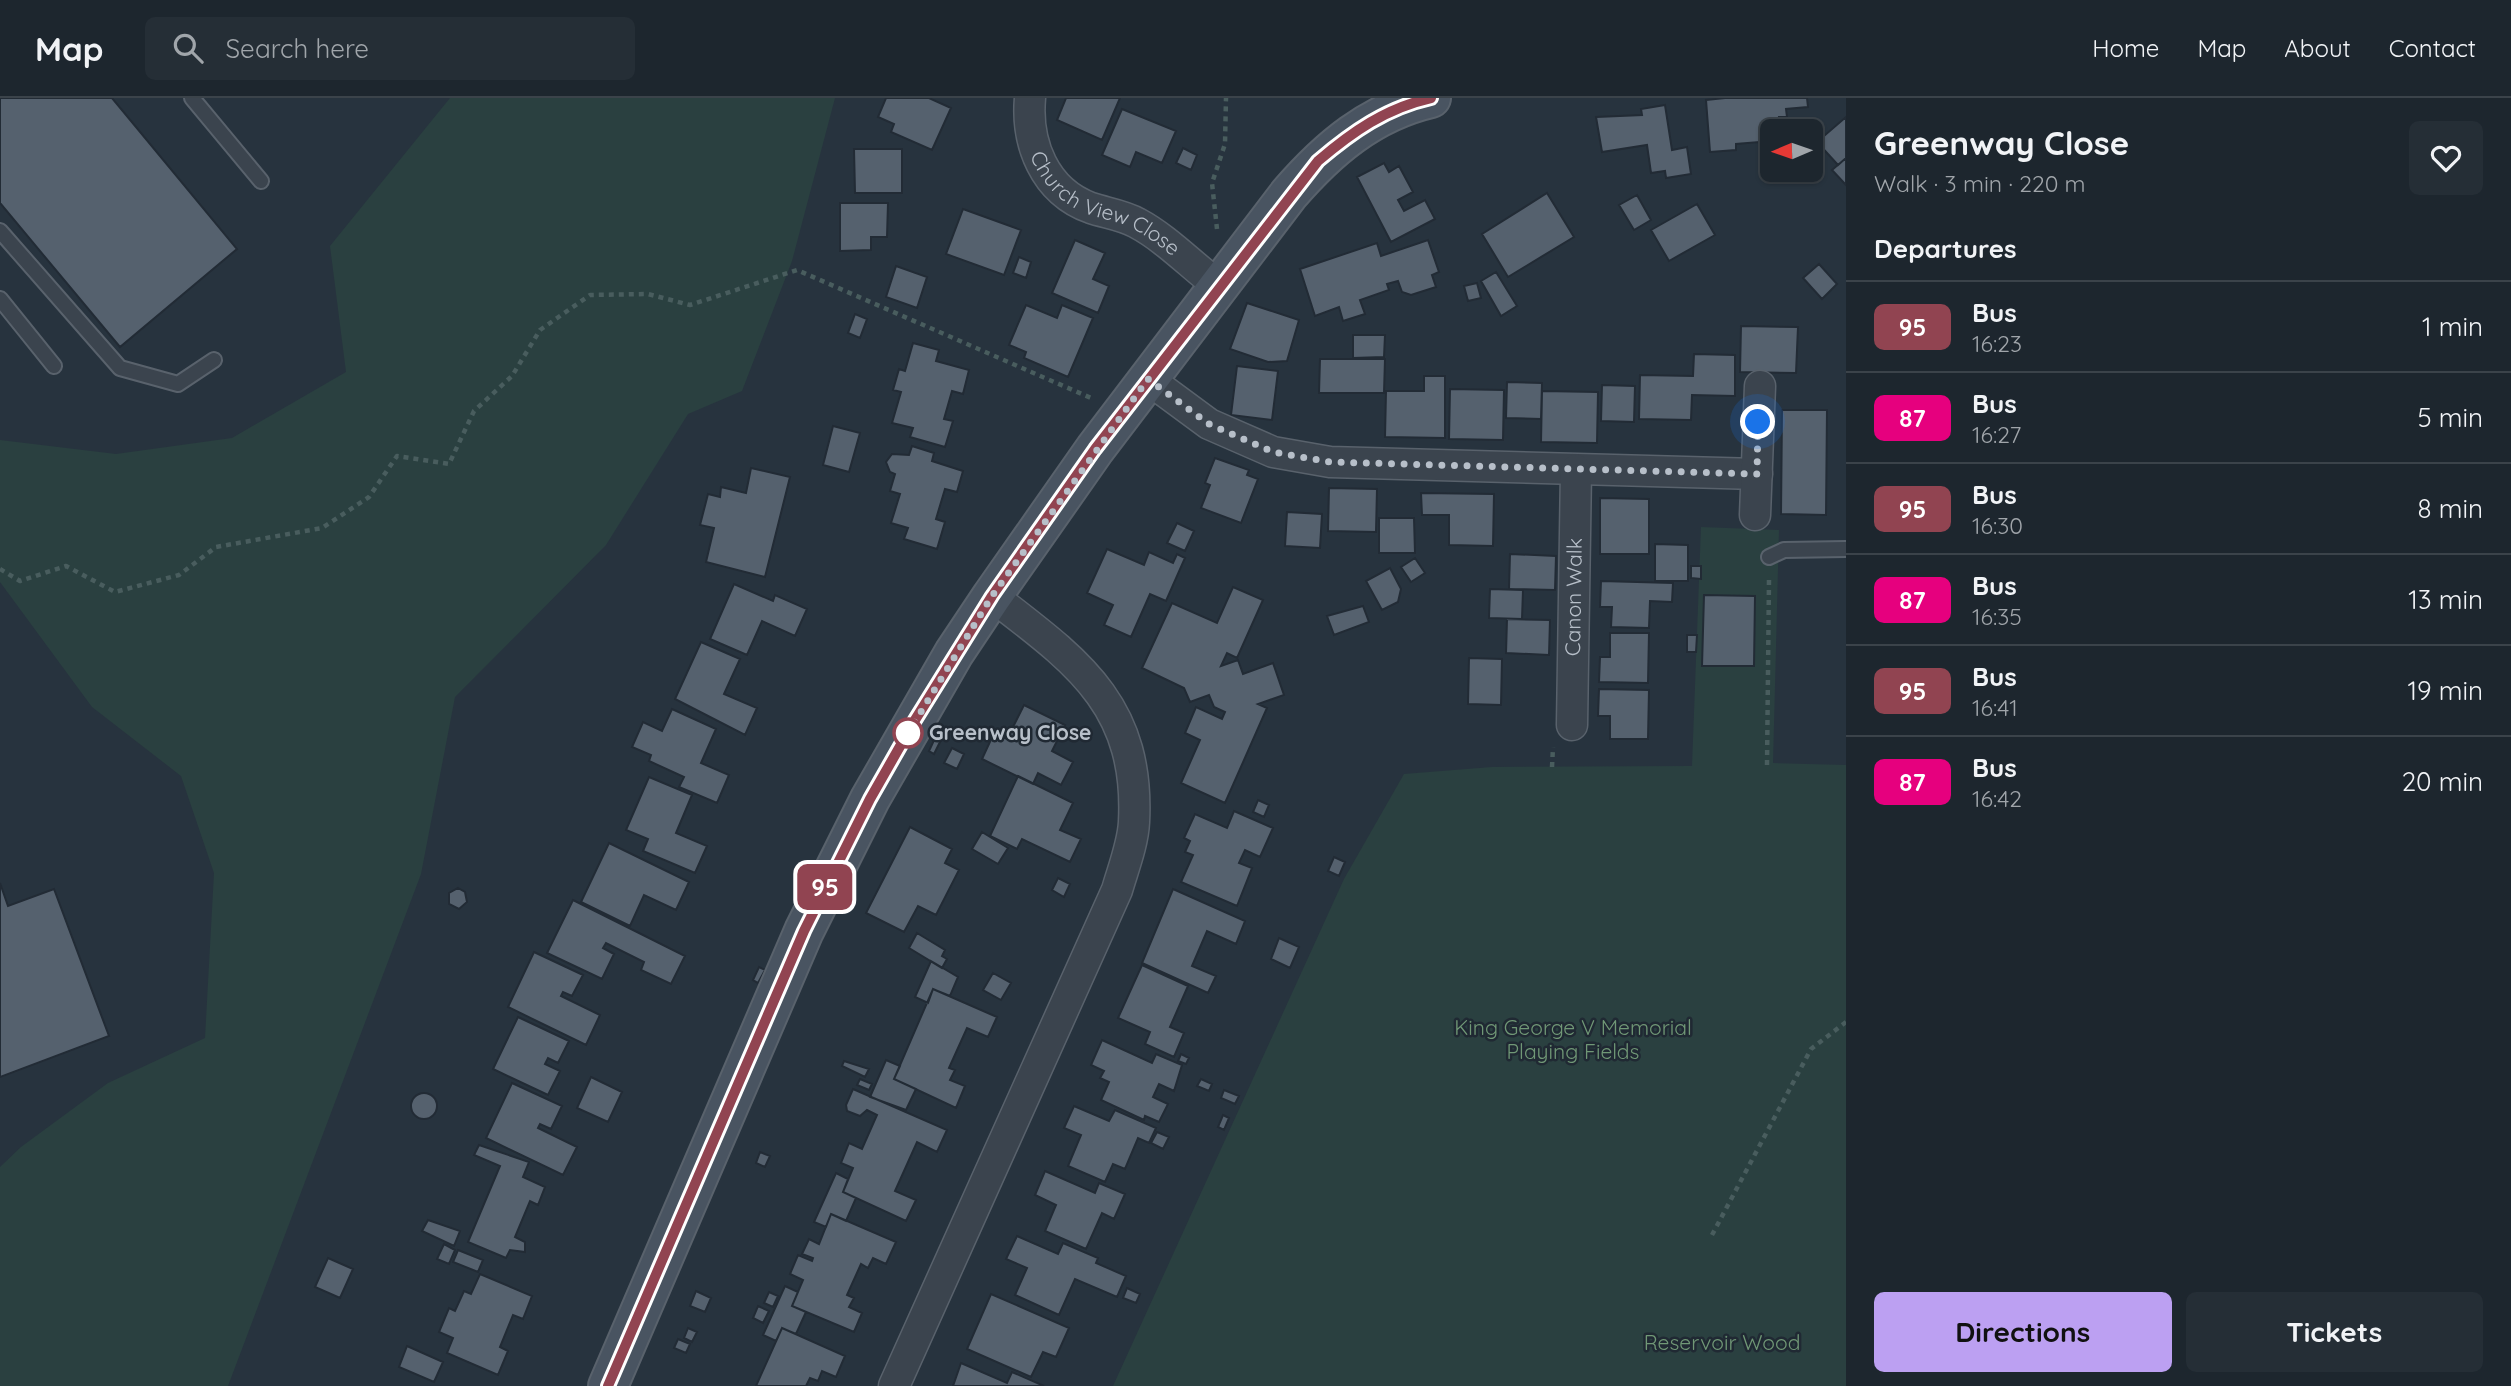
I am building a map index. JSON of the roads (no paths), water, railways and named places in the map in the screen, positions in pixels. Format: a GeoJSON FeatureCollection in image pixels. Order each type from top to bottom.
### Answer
{"type":"FeatureCollection","features":[{"type":"Feature","properties":{"kind":"main road"},"geometry":{"type":"LineString","coordinates":[[608,1386],[804,931],[907,734],[992,596],[1148,379],[1318,161],[1385,105],[1431,98]]}},
{"type":"Feature","properties":{"kind":"street","name":"Church View Close"},"geometry":{"type":"LineString","coordinates":[[1030,98],[1028,131],[1038,160],[1069,195],[1088,207],[1138,223],[1219,286]]}},
{"type":"Feature","properties":{"kind":"street"},"geometry":{"type":"LineString","coordinates":[[1148,379],[1209,424],[1273,452],[1330,462],[1757,474]]}},
{"type":"Feature","properties":{"kind":"street"},"geometry":{"type":"LineString","coordinates":[[1755,516],[1760,386]]}},
{"type":"Feature","properties":{"kind":"street","name":"Canon Walk"},"geometry":{"type":"LineString","coordinates":[[1572,725],[1576,470]]}},
{"type":"Feature","properties":{"kind":"street"},"geometry":{"type":"LineString","coordinates":[[894,1386],[1118,890],[1134,825],[1132,771],[1119,724],[1100,690],[1053,642],[992,596]]}},
{"type":"Feature","properties":{"kind":"lane"},"geometry":{"type":"LineString","coordinates":[[192,98],[261,181]]}},
{"type":"Feature","properties":{"kind":"lane"},"geometry":{"type":"LineString","coordinates":[[0,231],[120,368],[178,384],[214,360]]}},
{"type":"Feature","properties":{"kind":"lane"},"geometry":{"type":"LineString","coordinates":[[0,299],[54,366]]}},
{"type":"Feature","properties":{"kind":"lane"},"geometry":{"type":"LineString","coordinates":[[1769,557],[1784,550],[1846,549]]}},
{"type":"Feature","properties":{"kind":"place","name":"Greenway Close"},"geometry":{"type":"Point","coordinates":[908,733]}},
{"type":"Feature","properties":{"kind":"park label","name":"King George V Memorial Playing Fields"},"geometry":{"type":"Point","coordinates":[1573,1040]}},
{"type":"Feature","properties":{"kind":"park label","name":"Reservoir Wood"},"geometry":{"type":"Point","coordinates":[1722,1343]}}]}
